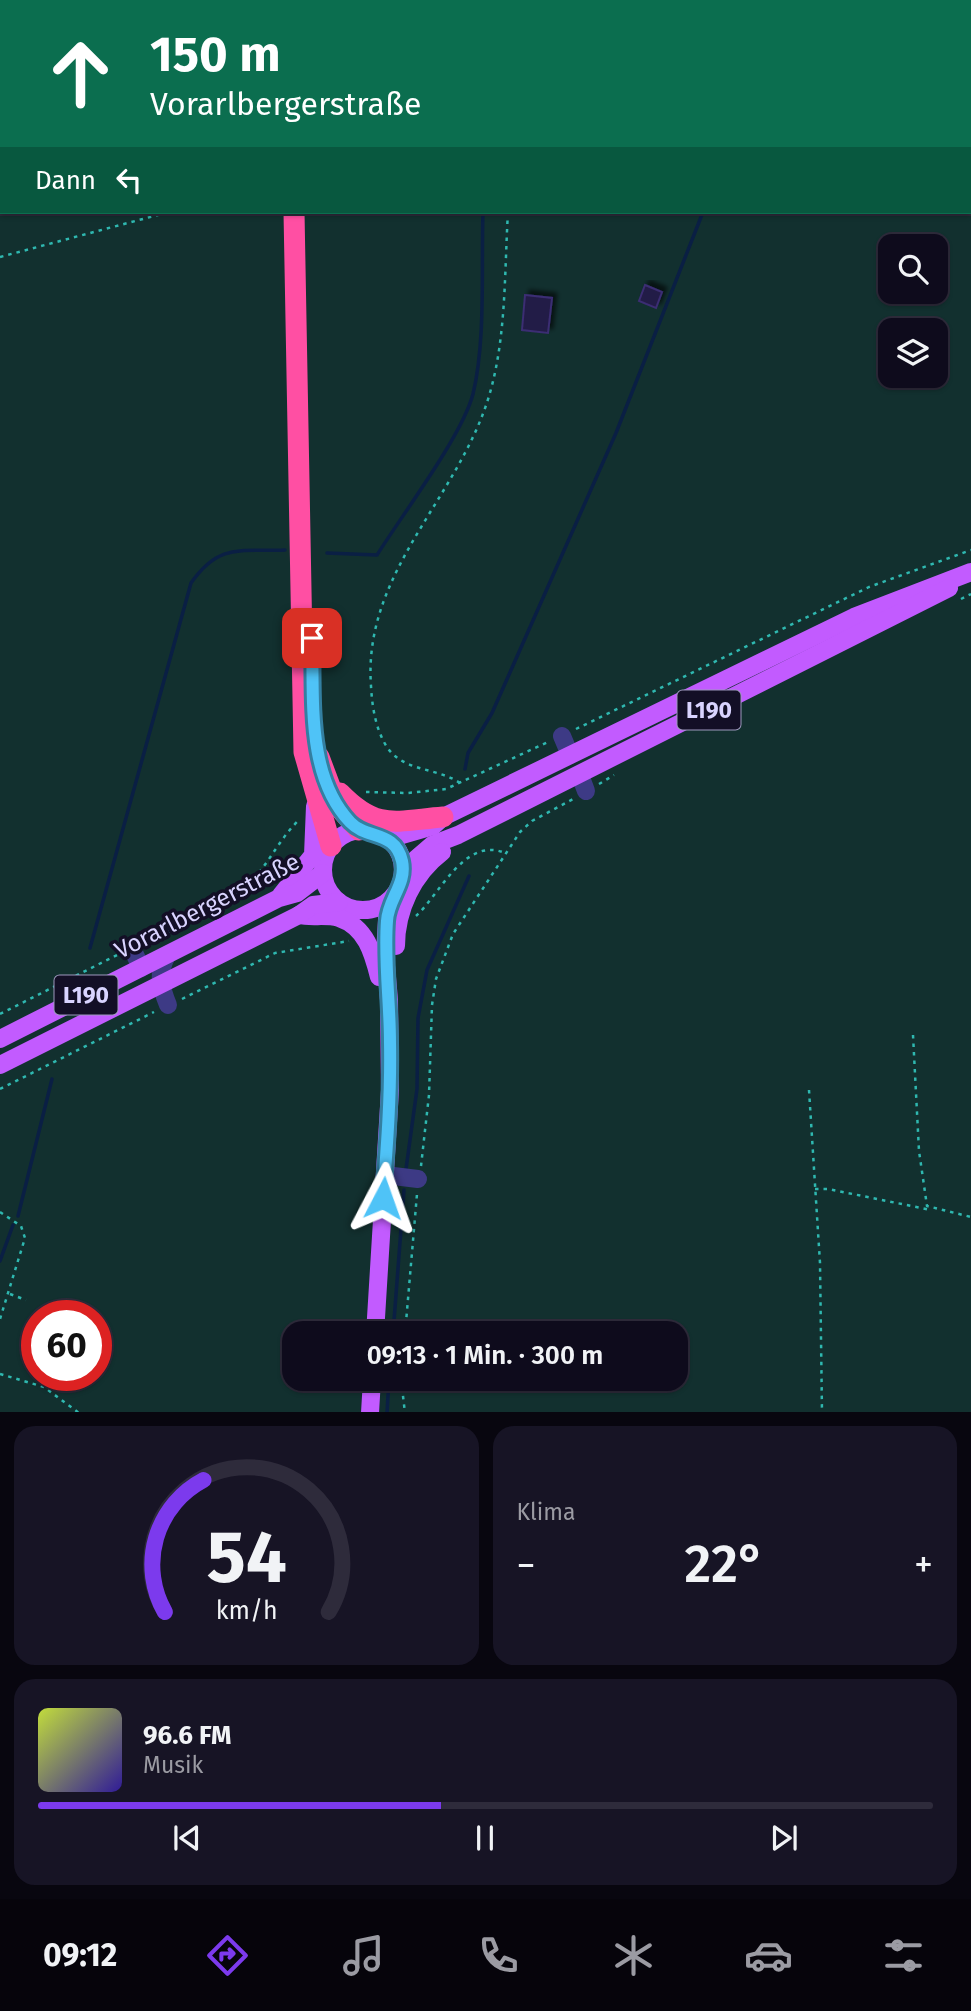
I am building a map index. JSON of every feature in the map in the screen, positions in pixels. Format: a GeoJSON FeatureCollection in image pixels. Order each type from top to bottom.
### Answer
{"type":"FeatureCollection","features":[{"type":"Feature","properties":{"kind":"highway"},"geometry":{"type":"LineString","coordinates":[[294,214],[304,752],[312,806],[331,846]]}},
{"type":"Feature","properties":{"kind":"highway"},"geometry":{"type":"LineString","coordinates":[[308,214],[315,714],[321,768],[337,805],[359,830]]}},
{"type":"Feature","properties":{"kind":"highway"},"geometry":{"type":"LineString","coordinates":[[321,768],[341,794],[373,819],[399,823],[443,817]]}},
{"type":"Feature","properties":{"kind":"main road","name":"L190"},"geometry":{"type":"LineString","coordinates":[[388,839],[433,826],[443,817],[854,617],[971,573]]}},
{"type":"Feature","properties":{"kind":"main road","name":"L190"},"geometry":{"type":"LineString","coordinates":[[388,902],[397,893],[403,870],[432,845],[526,801],[583,783],[971,573]]}},
{"type":"Feature","properties":{"kind":"main road","name":"L190"},"geometry":{"type":"LineString","coordinates":[[526,801],[535,784],[566,768],[570,755]]}},
{"type":"Feature","properties":{"kind":"main road"},"geometry":{"type":"LineString","coordinates":[[279,898],[313,855],[312,806]]}},
{"type":"Feature","properties":{"kind":"main road"},"geometry":{"type":"LineString","coordinates":[[359,830],[372,831],[388,839],[398,852],[403,870]]}},
{"type":"Feature","properties":{"kind":"main road","name":"Vorarlbergerstraße"},"geometry":{"type":"LineString","coordinates":[[339,902],[326,888],[323,864],[331,846],[339,838],[359,830]]}},
{"type":"Feature","properties":{"kind":"main road"},"geometry":{"type":"LineString","coordinates":[[389,1000],[396,984],[396,938],[401,910],[417,877],[458,835]]}},
{"type":"Feature","properties":{"kind":"main road","name":"Vorarlbergerstraße"},"geometry":{"type":"LineString","coordinates":[[0,1039],[279,898],[297,893],[323,873]]}},
{"type":"Feature","properties":{"kind":"main road"},"geometry":{"type":"LineString","coordinates":[[339,902],[371,923],[385,954]]}},
{"type":"Feature","properties":{"kind":"main road","name":"Vorarlbergerstraße"},"geometry":{"type":"LineString","coordinates":[[0,1065],[299,915],[313,905],[339,902]]}},
{"type":"Feature","properties":{"kind":"main road"},"geometry":{"type":"LineString","coordinates":[[356,911],[373,910],[388,902]]}},
{"type":"Feature","properties":{"kind":"main road"},"geometry":{"type":"LineString","coordinates":[[376,1321],[390,1090],[389,1000],[385,954],[388,902]]}},
{"type":"Feature","properties":{"kind":"main road"},"geometry":{"type":"LineString","coordinates":[[299,915],[338,918],[359,930],[369,946],[389,1000]]}},
{"type":"Feature","properties":{"kind":"main road"},"geometry":{"type":"LineString","coordinates":[[370,1412],[371,1391]]}},
{"type":"Feature","properties":{"kind":"lane"},"geometry":{"type":"LineString","coordinates":[[562,736],[570,755]]}},
{"type":"Feature","properties":{"kind":"lane"},"geometry":{"type":"LineString","coordinates":[[132,948],[141,968]]}},
{"type":"Feature","properties":{"kind":"lane"},"geometry":{"type":"LineString","coordinates":[[167,955],[159,970],[160,985],[168,1005]]}},
{"type":"Feature","properties":{"kind":"lane"},"geometry":{"type":"LineString","coordinates":[[385,1175],[418,1179]]}},
{"type":"Feature","properties":{"kind":"path"},"geometry":{"type":"LineString","coordinates":[[0,257],[161,214]]}},
{"type":"Feature","properties":{"kind":"path"},"geometry":{"type":"LineString","coordinates":[[460,783],[451,777],[406,764],[389,751],[375,716],[370,655],[384,593],[484,411],[495,372],[500,332],[508,214]]}},
{"type":"Feature","properties":{"kind":"path"},"geometry":{"type":"LineString","coordinates":[[355,793],[430,792],[460,783],[869,587],[971,550]]}},
{"type":"Feature","properties":{"kind":"path"},"geometry":{"type":"LineString","coordinates":[[952,603],[971,594]]}},
{"type":"Feature","properties":{"kind":"path"},"geometry":{"type":"LineString","coordinates":[[406,1321],[418,1179],[429,1095],[432,1005],[436,979],[453,934],[505,853],[532,821],[583,783],[617,773]]}},
{"type":"Feature","properties":{"kind":"path"},"geometry":{"type":"LineString","coordinates":[[0,1014],[234,896],[258,873],[289,829],[312,806]]}},
{"type":"Feature","properties":{"kind":"path"},"geometry":{"type":"LineString","coordinates":[[411,921],[465,860],[482,851],[505,853]]}},
{"type":"Feature","properties":{"kind":"path"},"geometry":{"type":"LineString","coordinates":[[913,1035],[924,1195],[928,1206],[935,1210]]}},
{"type":"Feature","properties":{"kind":"path"},"geometry":{"type":"LineString","coordinates":[[809,1090],[824,1363],[822,1412]]}},
{"type":"Feature","properties":{"kind":"path"},"geometry":{"type":"LineString","coordinates":[[815,1189],[828,1189],[971,1217]]}},
{"type":"Feature","properties":{"kind":"path"},"geometry":{"type":"LineString","coordinates":[[0,1212],[21,1226],[25,1237],[0,1319]]}},
{"type":"Feature","properties":{"kind":"path"},"geometry":{"type":"LineString","coordinates":[[9,1293],[26,1300]]}},
{"type":"Feature","properties":{"kind":"path"},"geometry":{"type":"LineString","coordinates":[[0,1374],[44,1387],[79,1412]]}},
{"type":"Feature","properties":{"kind":"path"},"geometry":{"type":"LineString","coordinates":[[402,1391],[405,1412]]}},
{"type":"Feature","properties":{"kind":"green space"},"geometry":{"type":"Polygon","coordinates":[[[0,214],[971,214],[971,1412],[0,1412],[0,214]]]}},
{"type":"Feature","properties":{"kind":"building"},"geometry":{"type":"Polygon","coordinates":[[[645,285],[662,292],[656,308],[639,301],[645,285]]]}},
{"type":"Feature","properties":{"kind":"building"},"geometry":{"type":"Polygon","coordinates":[[[525,295],[552,298],[548,333],[522,330],[525,295]]]}},
{"type":"Feature","properties":{"kind":"waterway"},"geometry":{"type":"LineString","coordinates":[[327,553],[377,555],[444,453],[467,411],[473,394],[480,351],[483,214]]}},
{"type":"Feature","properties":{"kind":"waterway"},"geometry":{"type":"LineString","coordinates":[[465,769],[468,753],[492,713],[616,433],[702,214]]}},
{"type":"Feature","properties":{"kind":"waterway"},"geometry":{"type":"LineString","coordinates":[[90,948],[191,583],[202,570],[222,555],[244,551],[285,550]]}},
{"type":"Feature","properties":{"kind":"waterway"},"geometry":{"type":"LineString","coordinates":[[406,1169],[417,1089],[418,1018],[427,970],[469,876]]}},
{"type":"Feature","properties":{"kind":"waterway"},"geometry":{"type":"LineString","coordinates":[[18,1216],[52,1079]]}},
{"type":"Feature","properties":{"kind":"waterway"},"geometry":{"type":"LineString","coordinates":[[394,1321],[404,1190]]}},
{"type":"Feature","properties":{"kind":"waterway"},"geometry":{"type":"LineString","coordinates":[[0,1261],[13,1225]]}},
{"type":"Feature","properties":{"kind":"waterway"},"geometry":{"type":"LineString","coordinates":[[387,1412],[388,1391]]}},
{"type":"Feature","properties":{"kind":"route"},"geometry":{"type":"LineString","coordinates":[[312,638],[318,753],[328,787],[337,805],[351,823],[359,830],[372,831],[388,839],[396,846],[402,861],[401,882],[397,893],[388,902],[387,917],[385,954],[389,1000],[390,1090],[383,1198]]}}]}
